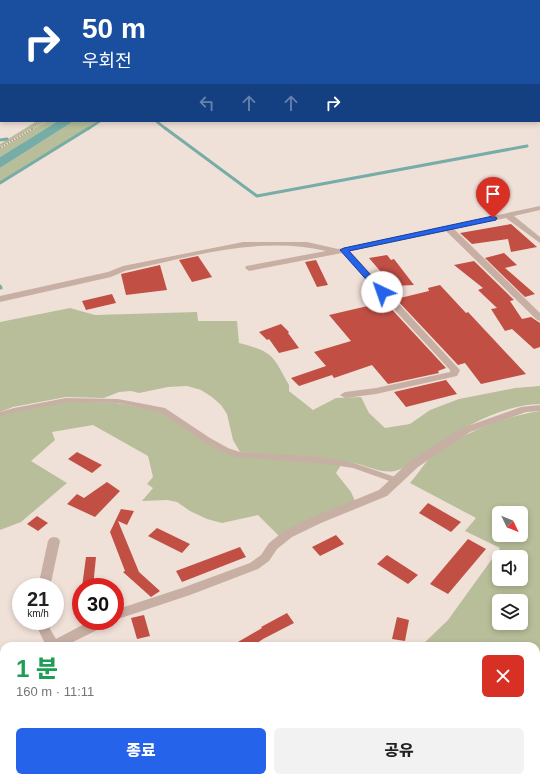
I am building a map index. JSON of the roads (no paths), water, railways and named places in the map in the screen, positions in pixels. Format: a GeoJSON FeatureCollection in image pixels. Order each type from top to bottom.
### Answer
{"type":"FeatureCollection","features":[{"type":"Feature","properties":{"kind":"street"},"geometry":{"type":"LineString","coordinates":[[249,268],[341,251],[540,208]]}},
{"type":"Feature","properties":{"kind":"street"},"geometry":{"type":"LineString","coordinates":[[508,215],[540,241]]}},
{"type":"Feature","properties":{"kind":"street"},"geometry":{"type":"LineString","coordinates":[[448,228],[540,318]]}},
{"type":"Feature","properties":{"kind":"street"},"geometry":{"type":"LineString","coordinates":[[0,299],[111,274],[123,269],[243,244],[307,244],[341,251],[455,370],[454,374],[376,391],[345,395]]}},
{"type":"Feature","properties":{"kind":"street"},"geometry":{"type":"LineString","coordinates":[[124,612],[186,592],[254,566],[265,558],[273,546],[288,534],[317,520],[383,493],[398,481],[414,464],[466,430],[525,409],[540,408]]}},
{"type":"Feature","properties":{"kind":"street"},"geometry":{"type":"LineString","coordinates":[[45,578],[48,559],[54,541]]}},
{"type":"Feature","properties":{"kind":"street"},"geometry":{"type":"LineString","coordinates":[[45,630],[51,642]]}},
{"type":"Feature","properties":{"kind":"street"},"geometry":{"type":"LineString","coordinates":[[61,642],[84,630]]}},
{"type":"Feature","properties":{"kind":"lane"},"geometry":{"type":"LineString","coordinates":[[0,414],[66,400],[118,402],[150,407],[162,410],[207,440],[225,450],[239,455],[320,460],[354,466],[398,481]]}},
{"type":"Feature","properties":{"kind":"water"},"geometry":{"type":"Polygon","coordinates":[[[56,122],[72,122],[0,168],[0,157],[56,122]]]}},
{"type":"Feature","properties":{"kind":"waterway"},"geometry":{"type":"LineString","coordinates":[[88,129],[98,122]]}},
{"type":"Feature","properties":{"kind":"waterway"},"geometry":{"type":"LineString","coordinates":[[157,122],[166,129]]}},
{"type":"Feature","properties":{"kind":"waterway"},"geometry":{"type":"LineString","coordinates":[[0,183],[89,128]]}},
{"type":"Feature","properties":{"kind":"waterway"},"geometry":{"type":"LineString","coordinates":[[165,128],[257,196],[527,146]]}},
{"type":"Feature","properties":{"kind":"waterway"},"geometry":{"type":"LineString","coordinates":[[0,140],[7,139]]}}]}
